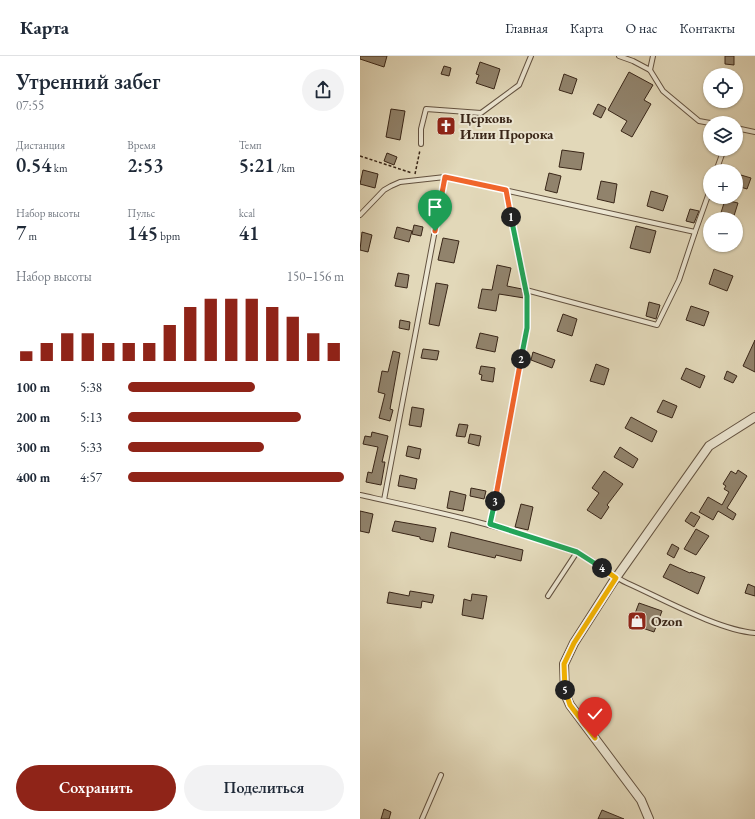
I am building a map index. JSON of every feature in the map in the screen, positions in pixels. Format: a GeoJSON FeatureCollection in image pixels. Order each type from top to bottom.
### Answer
{"type":"FeatureCollection","features":[{"type":"Feature","properties":{"kind":"street"},"geometry":{"type":"LineString","coordinates":[[650,819],[641,800],[570,705],[565,694],[564,664],[574,643],[616,578],[709,446],[755,418]]}},
{"type":"Feature","properties":{"kind":"lane"},"geometry":{"type":"LineString","coordinates":[[421,144],[420,129],[426,109],[481,113],[519,85],[531,56]]}},
{"type":"Feature","properties":{"kind":"lane"},"geometry":{"type":"LineString","coordinates":[[619,56],[633,61],[650,70],[663,91],[699,121],[703,122]]}},
{"type":"Feature","properties":{"kind":"lane"},"geometry":{"type":"LineString","coordinates":[[650,70],[653,56]]}},
{"type":"Feature","properties":{"kind":"lane"},"geometry":{"type":"LineString","coordinates":[[743,129],[755,132]]}},
{"type":"Feature","properties":{"kind":"lane"},"geometry":{"type":"LineString","coordinates":[[384,500],[445,177]]}},
{"type":"Feature","properties":{"kind":"lane"},"geometry":{"type":"LineString","coordinates":[[360,215],[384,190],[391,186],[400,182],[445,177],[695,232]]}},
{"type":"Feature","properties":{"kind":"lane"},"geometry":{"type":"LineString","coordinates":[[490,524],[527,328],[526,290],[506,190]]}},
{"type":"Feature","properties":{"kind":"lane"},"geometry":{"type":"LineString","coordinates":[[526,290],[657,326],[679,280],[705,204]]}},
{"type":"Feature","properties":{"kind":"lane"},"geometry":{"type":"LineString","coordinates":[[360,495],[490,524],[577,552],[616,578],[710,620],[742,632],[755,633]]}},
{"type":"Feature","properties":{"kind":"lane"},"geometry":{"type":"LineString","coordinates":[[548,596],[577,552]]}},
{"type":"Feature","properties":{"kind":"lane"},"geometry":{"type":"LineString","coordinates":[[422,819],[441,775]]}},
{"type":"Feature","properties":{"kind":"path"},"geometry":{"type":"LineString","coordinates":[[360,156],[415,174],[421,144]]}},
{"type":"Feature","properties":{"kind":"building"},"geometry":{"type":"Polygon","coordinates":[[[360,56],[387,56],[384,67],[360,59],[360,56]]]}},
{"type":"Feature","properties":{"kind":"building"},"geometry":{"type":"Polygon","coordinates":[[[725,56],[734,56],[734,65],[725,64],[725,56]]]}},
{"type":"Feature","properties":{"kind":"building"},"geometry":{"type":"Polygon","coordinates":[[[480,62],[500,69],[494,89],[476,83],[479,75],[476,74],[480,62]]]}},
{"type":"Feature","properties":{"kind":"building"},"geometry":{"type":"Polygon","coordinates":[[[444,66],[451,68],[449,76],[441,74],[444,66]]]}},
{"type":"Feature","properties":{"kind":"building"},"geometry":{"type":"Polygon","coordinates":[[[629,72],[653,85],[644,100],[651,104],[632,137],[621,131],[627,121],[608,110],[629,72]]]}},
{"type":"Feature","properties":{"kind":"building"},"geometry":{"type":"Polygon","coordinates":[[[564,74],[577,79],[572,94],[559,90],[564,74]]]}},
{"type":"Feature","properties":{"kind":"building"},"geometry":{"type":"Polygon","coordinates":[[[598,104],[606,108],[601,118],[593,114],[598,104]]]}},
{"type":"Feature","properties":{"kind":"building"},"geometry":{"type":"Polygon","coordinates":[[[391,109],[405,111],[400,140],[386,137],[391,109]]]}},
{"type":"Feature","properties":{"kind":"building"},"geometry":{"type":"Polygon","coordinates":[[[562,150],[584,153],[581,170],[559,167],[562,150]]]}},
{"type":"Feature","properties":{"kind":"building"},"geometry":{"type":"Polygon","coordinates":[[[387,153],[397,157],[394,165],[384,161],[387,153]]]}},
{"type":"Feature","properties":{"kind":"building"},"geometry":{"type":"Polygon","coordinates":[[[363,170],[378,174],[375,188],[360,184],[363,170]]]}},
{"type":"Feature","properties":{"kind":"building"},"geometry":{"type":"Polygon","coordinates":[[[549,173],[561,176],[557,193],[545,190],[549,173]]]}},
{"type":"Feature","properties":{"kind":"building"},"geometry":{"type":"Polygon","coordinates":[[[743,176],[751,178],[747,189],[743,188],[743,176]]]}},
{"type":"Feature","properties":{"kind":"building"},"geometry":{"type":"Polygon","coordinates":[[[601,181],[617,184],[614,203],[597,199],[601,181]]]}},
{"type":"Feature","properties":{"kind":"building"},"geometry":{"type":"Polygon","coordinates":[[[651,191],[668,196],[663,211],[647,206],[651,191]]]}},
{"type":"Feature","properties":{"kind":"building"},"geometry":{"type":"Polygon","coordinates":[[[724,204],[738,204],[735,212],[721,212],[724,204]]]}},
{"type":"Feature","properties":{"kind":"building"},"geometry":{"type":"Polygon","coordinates":[[[690,209],[699,211],[694,223],[686,221],[690,209]]]}},
{"type":"Feature","properties":{"kind":"building"},"geometry":{"type":"Polygon","coordinates":[[[414,225],[423,227],[421,236],[412,234],[414,225]]]}},
{"type":"Feature","properties":{"kind":"building"},"geometry":{"type":"Polygon","coordinates":[[[636,226],[656,231],[650,253],[630,248],[636,226]]]}},
{"type":"Feature","properties":{"kind":"building"},"geometry":{"type":"Polygon","coordinates":[[[397,227],[412,231],[409,242],[394,238],[397,227]]]}},
{"type":"Feature","properties":{"kind":"building"},"geometry":{"type":"Polygon","coordinates":[[[362,232],[372,235],[368,252],[360,250],[362,232]]]}},
{"type":"Feature","properties":{"kind":"building"},"geometry":{"type":"Polygon","coordinates":[[[443,238],[459,241],[454,263],[438,260],[443,238]]]}},
{"type":"Feature","properties":{"kind":"building"},"geometry":{"type":"Polygon","coordinates":[[[497,265],[511,268],[507,286],[522,289],[524,298],[499,294],[496,311],[478,308],[482,289],[492,290],[497,265]]]}},
{"type":"Feature","properties":{"kind":"building"},"geometry":{"type":"Polygon","coordinates":[[[714,269],[733,276],[727,291],[709,284],[714,269]]]}},
{"type":"Feature","properties":{"kind":"building"},"geometry":{"type":"Polygon","coordinates":[[[398,273],[409,275],[407,288],[395,286],[398,273]]]}},
{"type":"Feature","properties":{"kind":"building"},"geometry":{"type":"Polygon","coordinates":[[[436,283],[448,285],[439,326],[429,324],[436,283]]]}},
{"type":"Feature","properties":{"kind":"building"},"geometry":{"type":"Polygon","coordinates":[[[649,302],[660,305],[656,319],[646,316],[649,302]]]}},
{"type":"Feature","properties":{"kind":"building"},"geometry":{"type":"Polygon","coordinates":[[[691,306],[709,312],[704,326],[686,320],[691,306]]]}},
{"type":"Feature","properties":{"kind":"building"},"geometry":{"type":"Polygon","coordinates":[[[563,314],[577,319],[572,336],[557,331],[563,314]]]}},
{"type":"Feature","properties":{"kind":"building"},"geometry":{"type":"Polygon","coordinates":[[[400,320],[410,322],[409,330],[399,328],[400,320]]]}},
{"type":"Feature","properties":{"kind":"building"},"geometry":{"type":"Polygon","coordinates":[[[480,333],[498,337],[495,352],[476,348],[480,333]]]}},
{"type":"Feature","properties":{"kind":"building"},"geometry":{"type":"Polygon","coordinates":[[[755,340],[755,372],[743,366],[755,340]]]}},
{"type":"Feature","properties":{"kind":"building"},"geometry":{"type":"Polygon","coordinates":[[[423,349],[439,351],[437,360],[421,358],[423,349]]]}},
{"type":"Feature","properties":{"kind":"building"},"geometry":{"type":"Polygon","coordinates":[[[393,351],[400,353],[390,409],[393,410],[390,421],[379,418],[385,394],[378,392],[382,371],[388,372],[393,351]]]}},
{"type":"Feature","properties":{"kind":"building"},"geometry":{"type":"Polygon","coordinates":[[[533,352],[555,360],[552,368],[531,360],[533,352]]]}},
{"type":"Feature","properties":{"kind":"building"},"geometry":{"type":"Polygon","coordinates":[[[596,364],[609,369],[604,385],[590,381],[596,364]]]}},
{"type":"Feature","properties":{"kind":"building"},"geometry":{"type":"Polygon","coordinates":[[[481,366],[495,368],[493,382],[481,380],[482,375],[479,374],[481,366]]]}},
{"type":"Feature","properties":{"kind":"building"},"geometry":{"type":"Polygon","coordinates":[[[686,368],[705,376],[700,388],[681,379],[686,368]]]}},
{"type":"Feature","properties":{"kind":"building"},"geometry":{"type":"Polygon","coordinates":[[[727,371],[737,376],[733,383],[724,379],[727,371]]]}},
{"type":"Feature","properties":{"kind":"building"},"geometry":{"type":"Polygon","coordinates":[[[663,400],[677,406],[672,418],[657,412],[663,400]]]}},
{"type":"Feature","properties":{"kind":"building"},"geometry":{"type":"Polygon","coordinates":[[[412,407],[424,409],[421,427],[409,425],[412,407]]]}},
{"type":"Feature","properties":{"kind":"building"},"geometry":{"type":"Polygon","coordinates":[[[631,417],[657,431],[652,442],[625,428],[631,417]]]}},
{"type":"Feature","properties":{"kind":"building"},"geometry":{"type":"Polygon","coordinates":[[[459,424],[468,425],[465,437],[456,436],[459,424]]]}},
{"type":"Feature","properties":{"kind":"building"},"geometry":{"type":"Polygon","coordinates":[[[372,432],[388,436],[382,462],[385,462],[381,485],[366,482],[368,472],[372,473],[378,447],[363,444],[365,436],[371,437],[372,432]]]}},
{"type":"Feature","properties":{"kind":"building"},"geometry":{"type":"Polygon","coordinates":[[[470,434],[481,436],[479,446],[468,443],[470,434]]]}},
{"type":"Feature","properties":{"kind":"building"},"geometry":{"type":"Polygon","coordinates":[[[408,446],[421,449],[419,459],[406,456],[408,446]]]}},
{"type":"Feature","properties":{"kind":"building"},"geometry":{"type":"Polygon","coordinates":[[[620,447],[638,459],[633,468],[614,457],[620,447]]]}},
{"type":"Feature","properties":{"kind":"building"},"geometry":{"type":"Polygon","coordinates":[[[738,470],[747,476],[727,508],[736,514],[733,520],[718,511],[713,520],[699,512],[708,497],[722,505],[729,492],[724,489],[726,486],[723,484],[731,471],[736,474],[738,470]]]}},
{"type":"Feature","properties":{"kind":"building"},"geometry":{"type":"Polygon","coordinates":[[[604,471],[623,484],[607,505],[609,507],[601,519],[587,510],[599,493],[592,488],[604,471]]]}},
{"type":"Feature","properties":{"kind":"building"},"geometry":{"type":"Polygon","coordinates":[[[400,475],[417,479],[415,489],[398,486],[400,475]]]}},
{"type":"Feature","properties":{"kind":"building"},"geometry":{"type":"Polygon","coordinates":[[[471,488],[486,491],[484,499],[470,496],[471,488]]]}},
{"type":"Feature","properties":{"kind":"building"},"geometry":{"type":"Polygon","coordinates":[[[450,491],[466,495],[463,511],[447,508],[450,491]]]}},
{"type":"Feature","properties":{"kind":"building"},"geometry":{"type":"Polygon","coordinates":[[[521,504],[533,507],[528,530],[515,527],[521,504]]]}},
{"type":"Feature","properties":{"kind":"building"},"geometry":{"type":"Polygon","coordinates":[[[360,511],[373,514],[369,533],[360,531],[360,511]]]}},
{"type":"Feature","properties":{"kind":"building"},"geometry":{"type":"Polygon","coordinates":[[[691,512],[700,517],[694,527],[685,521],[691,512]]]}},
{"type":"Feature","properties":{"kind":"building"},"geometry":{"type":"Polygon","coordinates":[[[395,521],[436,528],[433,542],[420,539],[420,537],[392,531],[395,521]]]}},
{"type":"Feature","properties":{"kind":"building"},"geometry":{"type":"Polygon","coordinates":[[[696,529],[709,536],[696,555],[684,549],[696,529]]]}},
{"type":"Feature","properties":{"kind":"building"},"geometry":{"type":"Polygon","coordinates":[[[451,532],[523,550],[521,561],[496,555],[495,558],[448,547],[451,532]]]}},
{"type":"Feature","properties":{"kind":"building"},"geometry":{"type":"Polygon","coordinates":[[[672,544],[679,548],[674,558],[667,554],[672,544]]]}},
{"type":"Feature","properties":{"kind":"building"},"geometry":{"type":"Polygon","coordinates":[[[670,564],[690,573],[691,572],[705,577],[698,594],[663,577],[670,564]]]}},
{"type":"Feature","properties":{"kind":"building"},"geometry":{"type":"Polygon","coordinates":[[[748,584],[755,587],[755,596],[745,593],[748,584]]]}},
{"type":"Feature","properties":{"kind":"building"},"geometry":{"type":"Polygon","coordinates":[[[410,591],[434,595],[432,603],[422,601],[421,608],[387,603],[389,592],[409,596],[410,591]]]}},
{"type":"Feature","properties":{"kind":"building"},"geometry":{"type":"Polygon","coordinates":[[[472,594],[487,596],[483,619],[462,615],[464,599],[471,601],[472,594]]]}},
{"type":"Feature","properties":{"kind":"building"},"geometry":{"type":"Polygon","coordinates":[[[639,603],[662,611],[654,632],[631,624],[639,603]]]}},
{"type":"Feature","properties":{"kind":"building"},"geometry":{"type":"Polygon","coordinates":[[[384,809],[391,812],[389,819],[381,819],[384,809]]]}},
{"type":"Feature","properties":{"kind":"building"},"geometry":{"type":"Polygon","coordinates":[[[602,810],[624,819],[598,819],[602,810]]]}},
{"type":"Feature","properties":{"kind":"place","name":"Церковь Илии Пророка"},"geometry":{"type":"Point","coordinates":[446,126]}},
{"type":"Feature","properties":{"kind":"place","name":"Ozon"},"geometry":{"type":"Point","coordinates":[637,621]}},
{"type":"Feature","properties":{"kind":"route"},"geometry":{"type":"LineString","coordinates":[[435,231],[445,177],[506,190],[527,296],[528,311],[527,328],[490,524],[577,552],[616,578],[574,643],[564,664],[565,694],[570,705],[595,738]]}}]}
